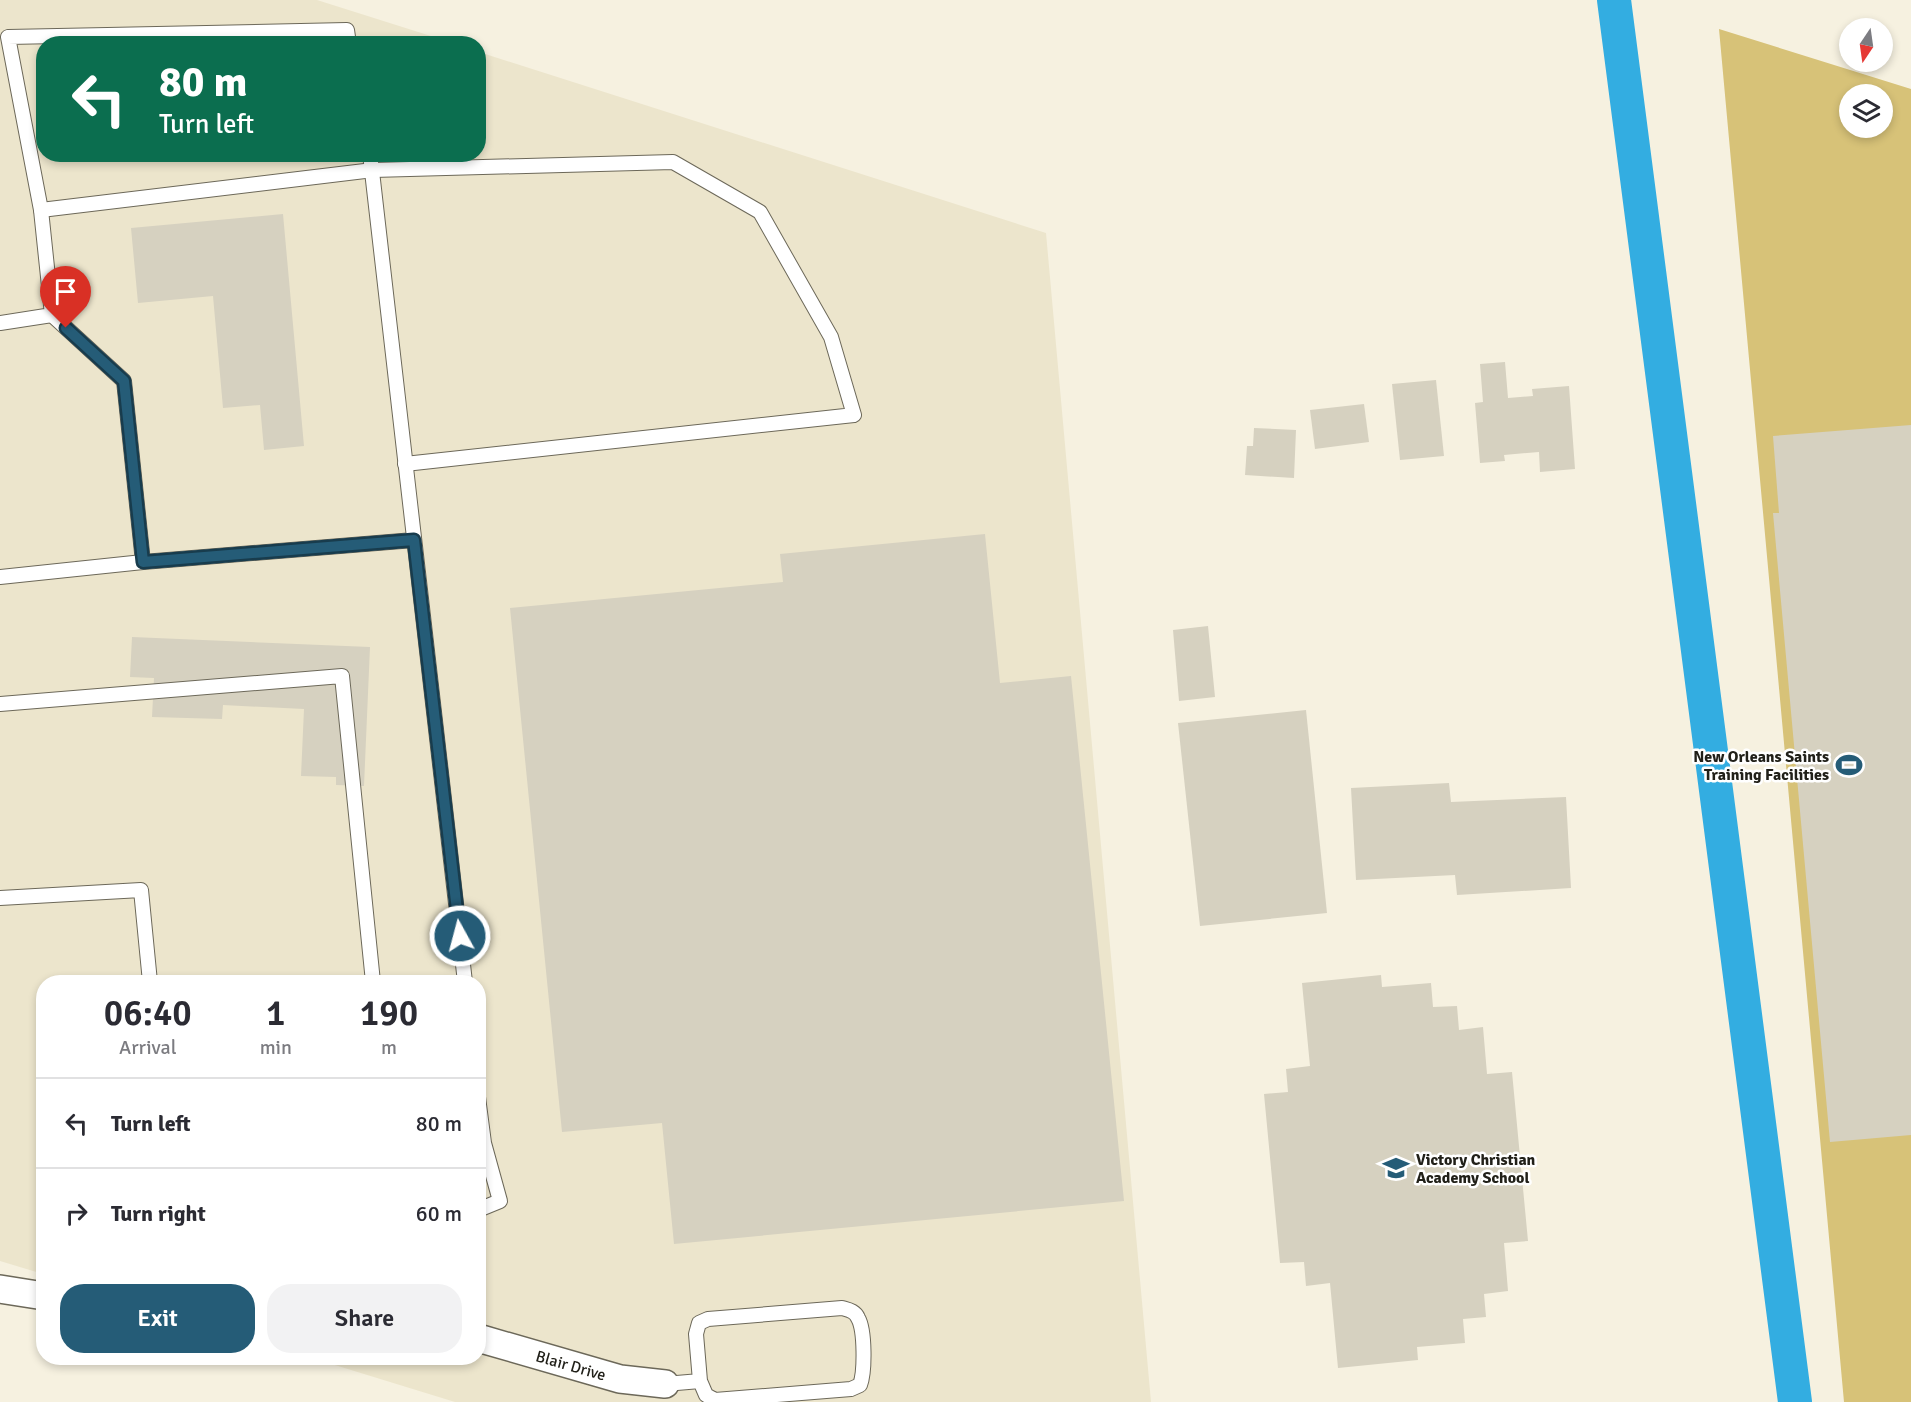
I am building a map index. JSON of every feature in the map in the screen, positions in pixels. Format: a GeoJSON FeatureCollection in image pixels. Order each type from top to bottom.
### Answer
{"type":"FeatureCollection","features":[{"type":"Feature","properties":{"kind":"street"},"geometry":{"type":"LineString","coordinates":[[0,1288],[36,1295]]}},
{"type":"Feature","properties":{"kind":"street","name":"Blair Drive"},"geometry":{"type":"LineString","coordinates":[[486,1340],[620,1379],[665,1384]]}},
{"type":"Feature","properties":{"kind":"lane"},"geometry":{"type":"LineString","coordinates":[[56,36],[347,30],[348,36]]}},
{"type":"Feature","properties":{"kind":"lane"},"geometry":{"type":"LineString","coordinates":[[36,36],[8,37],[41,210],[52,315],[124,381],[143,562]]}},
{"type":"Feature","properties":{"kind":"lane"},"geometry":{"type":"LineString","coordinates":[[372,162],[464,975]]}},
{"type":"Feature","properties":{"kind":"lane"},"geometry":{"type":"LineString","coordinates":[[41,210],[373,170],[673,162],[760,212],[831,337],[854,415],[405,464]]}},
{"type":"Feature","properties":{"kind":"lane"},"geometry":{"type":"LineString","coordinates":[[0,323],[52,315]]}},
{"type":"Feature","properties":{"kind":"lane"},"geometry":{"type":"LineString","coordinates":[[0,577],[143,562],[414,540]]}},
{"type":"Feature","properties":{"kind":"lane"},"geometry":{"type":"LineString","coordinates":[[0,704],[342,676],[372,975]]}},
{"type":"Feature","properties":{"kind":"lane"},"geometry":{"type":"LineString","coordinates":[[0,898],[141,890],[149,975]]}},
{"type":"Feature","properties":{"kind":"lane"},"geometry":{"type":"LineString","coordinates":[[486,1150],[500,1201],[486,1207]]}},
{"type":"Feature","properties":{"kind":"lane"},"geometry":{"type":"LineString","coordinates":[[842,1308],[853,1311],[859,1319],[864,1374],[860,1385],[850,1389],[715,1400],[706,1395],[700,1381],[696,1334],[699,1323],[708,1319],[842,1308]]}},
{"type":"Feature","properties":{"kind":"lane"},"geometry":{"type":"LineString","coordinates":[[665,1384],[700,1381]]}},
{"type":"Feature","properties":{"kind":"shaded area"},"geometry":{"type":"Polygon","coordinates":[[[0,0],[317,0],[431,36],[36,36],[36,162],[486,162],[486,54],[1046,233],[1151,1402],[455,1402],[335,1365],[486,1365],[486,975],[36,975],[36,1272],[0,1261],[0,0]]]}},
{"type":"Feature","properties":{"kind":"shaded area","name":"New Orleans Saints Training Facilities"},"geometry":{"type":"Polygon","coordinates":[[[1719,29],[1839,66],[1839,72],[1857,72],[1911,89],[1911,1402],[1844,1402],[1719,29]]]}},
{"type":"Feature","properties":{"kind":"building"},"geometry":{"type":"Polygon","coordinates":[[[283,214],[304,446],[264,450],[260,405],[223,408],[213,296],[138,303],[131,228],[283,214]]]}},
{"type":"Feature","properties":{"kind":"building"},"geometry":{"type":"Polygon","coordinates":[[[1505,362],[1508,398],[1533,396],[1532,389],[1569,386],[1575,469],[1540,472],[1539,452],[1504,455],[1505,461],[1480,463],[1475,403],[1483,402],[1480,364],[1505,362]]]}},
{"type":"Feature","properties":{"kind":"building"},"geometry":{"type":"Polygon","coordinates":[[[1436,380],[1444,456],[1400,460],[1392,384],[1436,380]]]}},
{"type":"Feature","properties":{"kind":"building"},"geometry":{"type":"Polygon","coordinates":[[[1364,404],[1369,442],[1315,449],[1310,410],[1364,404]]]}},
{"type":"Feature","properties":{"kind":"building"},"geometry":{"type":"Polygon","coordinates":[[[1911,425],[1911,1135],[1830,1142],[1773,513],[1779,513],[1773,436],[1911,425]]]}},
{"type":"Feature","properties":{"kind":"building"},"geometry":{"type":"Polygon","coordinates":[[[1254,428],[1296,430],[1294,478],[1245,475],[1247,446],[1253,446],[1254,428]]]}},
{"type":"Feature","properties":{"kind":"building"},"geometry":{"type":"Polygon","coordinates":[[[985,534],[1000,683],[1071,676],[1124,1201],[674,1244],[662,1123],[562,1132],[510,608],[783,582],[780,554],[985,534]]]}},
{"type":"Feature","properties":{"kind":"building"},"geometry":{"type":"Polygon","coordinates":[[[1208,626],[1215,697],[1179,701],[1173,630],[1208,626]]]}},
{"type":"Feature","properties":{"kind":"building"},"geometry":{"type":"Polygon","coordinates":[[[132,637],[370,647],[364,786],[336,785],[336,777],[301,776],[304,709],[223,705],[222,719],[152,717],[154,678],[130,677],[132,637]]]}},
{"type":"Feature","properties":{"kind":"building"},"geometry":{"type":"Polygon","coordinates":[[[1306,710],[1327,913],[1200,926],[1178,723],[1306,710]]]}},
{"type":"Feature","properties":{"kind":"building"},"geometry":{"type":"Polygon","coordinates":[[[1449,783],[1451,802],[1566,797],[1571,888],[1457,895],[1455,875],[1356,880],[1351,788],[1449,783]]]}},
{"type":"Feature","properties":{"kind":"building","name":"Victory Christian Academy School"},"geometry":{"type":"Polygon","coordinates":[[[1381,975],[1382,987],[1431,983],[1433,1007],[1457,1006],[1459,1030],[1483,1027],[1487,1074],[1512,1072],[1528,1241],[1504,1243],[1508,1291],[1484,1294],[1486,1317],[1463,1319],[1465,1343],[1417,1347],[1418,1360],[1338,1368],[1330,1283],[1306,1286],[1304,1262],[1280,1263],[1264,1094],[1288,1092],[1286,1069],[1310,1066],[1302,983],[1381,975]]]}},
{"type":"Feature","properties":{"kind":"waterway"},"geometry":{"type":"LineString","coordinates":[[1614,0],[1795,1402]]}},
{"type":"Feature","properties":{"kind":"place","name":"New Orleans Saints Training Facilities"},"geometry":{"type":"Point","coordinates":[1849,765]}},
{"type":"Feature","properties":{"kind":"place","name":"Victory Christian Academy School"},"geometry":{"type":"Point","coordinates":[1396,1168]}},
{"type":"Feature","properties":{"kind":"route"},"geometry":{"type":"LineString","coordinates":[[66,328],[124,381],[143,562],[414,540],[460,936]]}}]}
